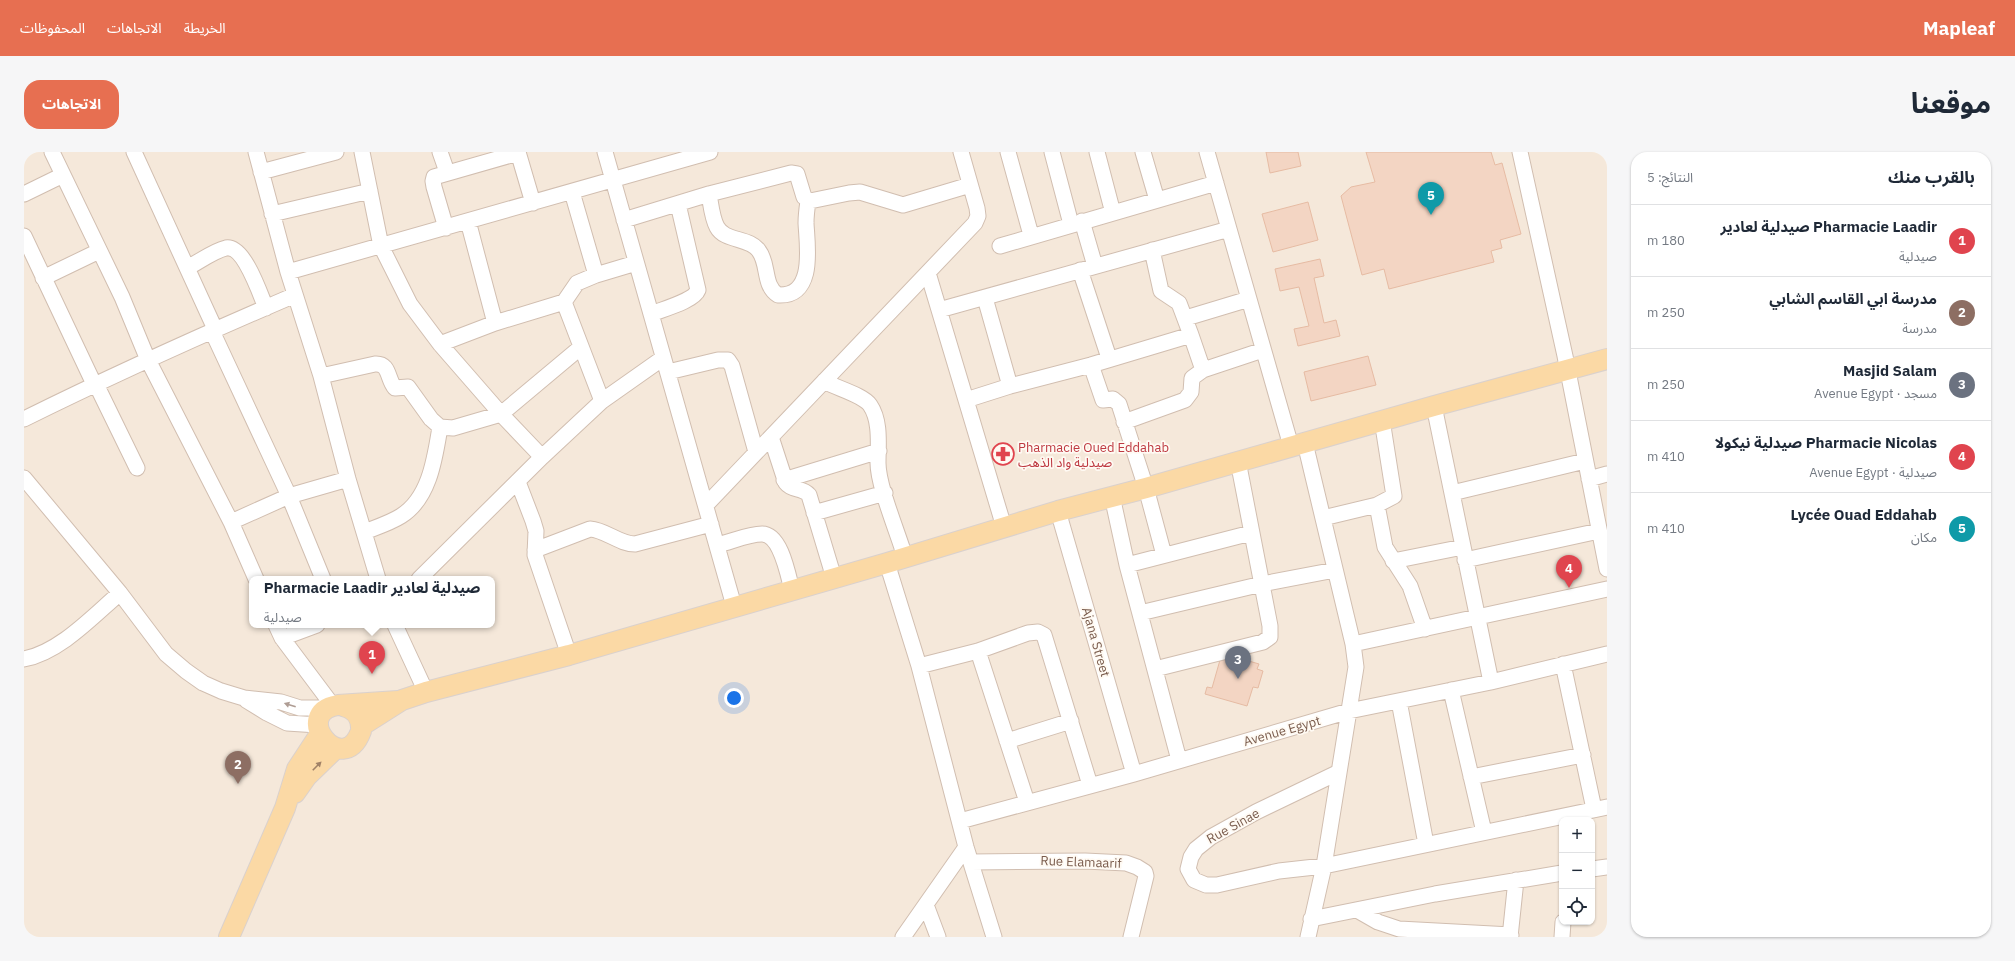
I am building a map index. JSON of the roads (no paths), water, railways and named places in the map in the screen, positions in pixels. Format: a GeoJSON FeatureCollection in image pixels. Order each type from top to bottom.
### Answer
{"type":"FeatureCollection","features":[{"type":"Feature","properties":{"kind":"main road"},"geometry":{"type":"LineString","coordinates":[[229,937],[285,808],[297,769],[328,716],[402,700],[426,692],[569,655],[896,560],[1058,510],[1146,488],[1274,450],[1298,445],[1382,420],[1607,359]]}},
{"type":"Feature","properties":{"kind":"main road"},"geometry":{"type":"LineString","coordinates":[[361,726],[402,700]]}},
{"type":"Feature","properties":{"kind":"main road"},"geometry":{"type":"LineString","coordinates":[[356,713],[361,726],[359,736],[353,743],[344,747],[336,748],[325,742],[328,716],[356,713]]}},
{"type":"Feature","properties":{"kind":"main road"},"geometry":{"type":"LineString","coordinates":[[285,808],[308,776],[336,748]]}},
{"type":"Feature","properties":{"kind":"street"},"geometry":{"type":"LineString","coordinates":[[52,152],[122,297],[148,360],[231,522],[255,576]]}},
{"type":"Feature","properties":{"kind":"street"},"geometry":{"type":"LineString","coordinates":[[134,152],[289,496],[322,576]]}},
{"type":"Feature","properties":{"kind":"street"},"geometry":{"type":"LineString","coordinates":[[256,152],[288,272],[320,376],[348,479],[377,576]]}},
{"type":"Feature","properties":{"kind":"street"},"geometry":{"type":"LineString","coordinates":[[261,172],[314,155],[336,152]]}},
{"type":"Feature","properties":{"kind":"street"},"geometry":{"type":"LineString","coordinates":[[362,152],[381,246],[410,304],[440,344],[501,414],[542,457]]}},
{"type":"Feature","properties":{"kind":"street"},"geometry":{"type":"LineString","coordinates":[[440,152],[447,172]]}},
{"type":"Feature","properties":{"kind":"street"},"geometry":{"type":"LineString","coordinates":[[446,228],[432,183],[434,177],[447,172],[518,152],[533,203]]}},
{"type":"Feature","properties":{"kind":"street"},"geometry":{"type":"LineString","coordinates":[[605,152],[734,606]]}},
{"type":"Feature","properties":{"kind":"street"},"geometry":{"type":"LineString","coordinates":[[288,272],[572,192],[691,155],[710,152]]}},
{"type":"Feature","properties":{"kind":"street"},"geometry":{"type":"LineString","coordinates":[[706,505],[975,223],[978,216],[977,208],[961,152]]}},
{"type":"Feature","properties":{"kind":"street"},"geometry":{"type":"LineString","coordinates":[[1008,152],[1031,236]]}},
{"type":"Feature","properties":{"kind":"street"},"geometry":{"type":"LineString","coordinates":[[1052,152],[1076,223],[1094,266]]}},
{"type":"Feature","properties":{"kind":"street"},"geometry":{"type":"LineString","coordinates":[[1097,152],[1114,213]]}},
{"type":"Feature","properties":{"kind":"street"},"geometry":{"type":"LineString","coordinates":[[1143,152],[1157,200]]}},
{"type":"Feature","properties":{"kind":"street"},"geometry":{"type":"LineString","coordinates":[[1207,152],[1263,350],[1323,518],[1353,644],[1356,667],[1324,866],[1308,937]]}},
{"type":"Feature","properties":{"kind":"street"},"geometry":{"type":"LineString","coordinates":[[1520,152],[1607,568]]}},
{"type":"Feature","properties":{"kind":"street"},"geometry":{"type":"LineString","coordinates":[[624,220],[785,173],[794,173],[799,177],[804,198],[808,201],[860,192],[903,205],[970,185]]}},
{"type":"Feature","properties":{"kind":"street"},"geometry":{"type":"LineString","coordinates":[[24,194],[63,175]]}},
{"type":"Feature","properties":{"kind":"street"},"geometry":{"type":"LineString","coordinates":[[1000,246],[1216,183]]}},
{"type":"Feature","properties":{"kind":"street"},"geometry":{"type":"LineString","coordinates":[[272,214],[370,191]]}},
{"type":"Feature","properties":{"kind":"street"},"geometry":{"type":"LineString","coordinates":[[572,192],[596,275]]}},
{"type":"Feature","properties":{"kind":"street"},"geometry":{"type":"LineString","coordinates":[[709,194],[718,228],[723,233],[748,242],[759,250],[762,256],[770,288],[778,295],[790,293],[798,288],[804,280],[808,267],[806,221],[808,201]]}},
{"type":"Feature","properties":{"kind":"street"},"geometry":{"type":"LineString","coordinates":[[651,314],[688,300],[694,296],[698,290],[678,204]]}},
{"type":"Feature","properties":{"kind":"street"},"geometry":{"type":"LineString","coordinates":[[468,221],[495,323]]}},
{"type":"Feature","properties":{"kind":"street"},"geometry":{"type":"LineString","coordinates":[[939,310],[1229,229]]}},
{"type":"Feature","properties":{"kind":"street"},"geometry":{"type":"LineString","coordinates":[[24,236],[43,278],[137,468]]}},
{"type":"Feature","properties":{"kind":"street"},"geometry":{"type":"LineString","coordinates":[[187,268],[224,249],[235,250],[244,259],[266,308]]}},
{"type":"Feature","properties":{"kind":"street"},"geometry":{"type":"LineString","coordinates":[[1152,250],[1162,291],[1179,303],[1186,318],[1203,370]]}},
{"type":"Feature","properties":{"kind":"street"},"geometry":{"type":"LineString","coordinates":[[43,278],[99,251]]}},
{"type":"Feature","properties":{"kind":"street"},"geometry":{"type":"LineString","coordinates":[[440,344],[495,323],[564,302],[576,283],[596,275],[636,263]]}},
{"type":"Feature","properties":{"kind":"street"},"geometry":{"type":"LineString","coordinates":[[1080,270],[1108,358]]}},
{"type":"Feature","properties":{"kind":"street"},"geometry":{"type":"LineString","coordinates":[[928,273],[1004,527]]}},
{"type":"Feature","properties":{"kind":"street"},"geometry":{"type":"LineString","coordinates":[[24,419],[95,384],[296,295]]}},
{"type":"Feature","properties":{"kind":"street"},"geometry":{"type":"LineString","coordinates":[[986,298],[1010,386]]}},
{"type":"Feature","properties":{"kind":"street"},"geometry":{"type":"LineString","coordinates":[[1186,318],[1249,300]]}},
{"type":"Feature","properties":{"kind":"street"},"geometry":{"type":"LineString","coordinates":[[564,302],[602,401]]}},
{"type":"Feature","properties":{"kind":"street"},"geometry":{"type":"LineString","coordinates":[[966,400],[1010,386],[1091,365],[1108,358],[1191,335]]}},
{"type":"Feature","properties":{"kind":"street"},"geometry":{"type":"LineString","coordinates":[[320,376],[375,364],[382,364],[386,368],[394,386],[398,388],[407,386],[411,389],[424,410],[440,427],[452,428],[501,414],[581,347]]}},
{"type":"Feature","properties":{"kind":"street"},"geometry":{"type":"LineString","coordinates":[[1124,422],[1185,400],[1191,392],[1192,378],[1203,370],[1263,350]]}},
{"type":"Feature","properties":{"kind":"street"},"geometry":{"type":"LineString","coordinates":[[422,576],[542,457],[602,401],[663,358]]}},
{"type":"Feature","properties":{"kind":"street"},"geometry":{"type":"LineString","coordinates":[[668,372],[718,360],[728,360],[732,366],[756,452]]}},
{"type":"Feature","properties":{"kind":"street"},"geometry":{"type":"LineString","coordinates":[[1091,365],[1103,400],[1113,399],[1117,402],[1146,488],[1164,555]]}},
{"type":"Feature","properties":{"kind":"street"},"geometry":{"type":"LineString","coordinates":[[824,381],[863,399],[870,405],[876,421],[879,438],[878,470],[885,493],[896,560],[919,666],[966,847],[994,937]]}},
{"type":"Feature","properties":{"kind":"street"},"geometry":{"type":"LineString","coordinates":[[1434,406],[1491,682]]}},
{"type":"Feature","properties":{"kind":"street"},"geometry":{"type":"LineString","coordinates":[[1323,518],[1377,505],[1391,499],[1394,495],[1382,420]]}},
{"type":"Feature","properties":{"kind":"street"},"geometry":{"type":"LineString","coordinates":[[364,532],[403,515],[417,499],[426,484],[431,471],[440,427]]}},
{"type":"Feature","properties":{"kind":"street"},"geometry":{"type":"LineString","coordinates":[[771,436],[784,480],[789,487],[801,489],[807,493],[834,578]]}},
{"type":"Feature","properties":{"kind":"street"},"geometry":{"type":"LineString","coordinates":[[784,480],[878,451]]}},
{"type":"Feature","properties":{"kind":"street"},"geometry":{"type":"LineString","coordinates":[[1452,493],[1585,460]]}},
{"type":"Feature","properties":{"kind":"street"},"geometry":{"type":"LineString","coordinates":[[1155,669],[1263,642],[1268,639],[1270,634],[1270,626],[1238,461]]}},
{"type":"Feature","properties":{"kind":"street"},"geometry":{"type":"LineString","coordinates":[[1589,479],[1607,474]]}},
{"type":"Feature","properties":{"kind":"street"},"geometry":{"type":"LineString","coordinates":[[24,478],[120,593],[166,654],[186,671],[203,683],[220,691],[244,698],[281,702],[328,716]]}},
{"type":"Feature","properties":{"kind":"street"},"geometry":{"type":"LineString","coordinates":[[231,522],[289,496],[348,479]]}},
{"type":"Feature","properties":{"kind":"street"},"geometry":{"type":"LineString","coordinates":[[518,482],[535,526],[535,550],[569,655]]}},
{"type":"Feature","properties":{"kind":"street"},"geometry":{"type":"LineString","coordinates":[[814,513],[885,493]]}},
{"type":"Feature","properties":{"kind":"street"},"geometry":{"type":"LineString","coordinates":[[1112,496],[1127,565],[1179,760]]}},
{"type":"Feature","properties":{"kind":"street"},"geometry":{"type":"LineString","coordinates":[[1377,505],[1385,547],[1393,562],[1410,586],[1425,629]]}},
{"type":"Feature","properties":{"kind":"street","name":"Ajana Street"},"geometry":{"type":"LineString","coordinates":[[1058,510],[1134,774]]}},
{"type":"Feature","properties":{"kind":"street"},"geometry":{"type":"LineString","coordinates":[[535,550],[590,529],[597,530],[626,543],[635,544],[711,524]]}},
{"type":"Feature","properties":{"kind":"street"},"geometry":{"type":"LineString","coordinates":[[1393,562],[1464,553],[1599,531]]}},
{"type":"Feature","properties":{"kind":"street"},"geometry":{"type":"LineString","coordinates":[[1127,565],[1251,533]]}},
{"type":"Feature","properties":{"kind":"street"},"geometry":{"type":"LineString","coordinates":[[717,545],[760,534],[772,538],[778,544],[792,590]]}},
{"type":"Feature","properties":{"kind":"street"},"geometry":{"type":"LineString","coordinates":[[1140,614],[1262,584],[1335,570]]}},
{"type":"Feature","properties":{"kind":"street"},"geometry":{"type":"LineString","coordinates":[[1353,644],[1607,589]]}},
{"type":"Feature","properties":{"kind":"street"},"geometry":{"type":"LineString","coordinates":[[24,659],[43,653],[57,646],[120,593]]}},
{"type":"Feature","properties":{"kind":"street"},"geometry":{"type":"LineString","coordinates":[[298,628],[279,631],[328,716]]}},
{"type":"Feature","properties":{"kind":"street"},"geometry":{"type":"LineString","coordinates":[[396,628],[426,692]]}},
{"type":"Feature","properties":{"kind":"street"},"geometry":{"type":"LineString","coordinates":[[919,666],[978,651],[1028,633],[1038,632],[1044,635],[1090,785]]}},
{"type":"Feature","properties":{"kind":"street"},"geometry":{"type":"LineString","coordinates":[[978,651],[1027,802]]}},
{"type":"Feature","properties":{"kind":"street","name":"Avenue Egypt"},"geometry":{"type":"LineString","coordinates":[[960,821],[1134,774],[1349,712],[1491,682],[1607,654]]}},
{"type":"Feature","properties":{"kind":"street"},"geometry":{"type":"LineString","coordinates":[[1563,664],[1583,755],[1601,808]]}},
{"type":"Feature","properties":{"kind":"street"},"geometry":{"type":"LineString","coordinates":[[1450,690],[1484,832]]}},
{"type":"Feature","properties":{"kind":"street"},"geometry":{"type":"LineString","coordinates":[[1399,701],[1426,844]]}},
{"type":"Feature","properties":{"kind":"street"},"geometry":{"type":"LineString","coordinates":[[1007,741],[1071,721]]}},
{"type":"Feature","properties":{"kind":"street"},"geometry":{"type":"LineString","coordinates":[[1471,777],[1583,755]]}},
{"type":"Feature","properties":{"kind":"street","name":"Rue Sinae"},"geometry":{"type":"LineString","coordinates":[[1338,773],[1256,812],[1211,837],[1193,853],[1188,869],[1194,880],[1206,885],[1217,885],[1279,871],[1324,866],[1601,808]]}},
{"type":"Feature","properties":{"kind":"street"},"geometry":{"type":"LineString","coordinates":[[903,937],[966,847]]}},
{"type":"Feature","properties":{"kind":"street","name":"Rue Elamaarif"},"geometry":{"type":"LineString","coordinates":[[971,862],[1085,861],[1126,863],[1137,867],[1145,872],[1146,876],[1131,937]]}},
{"type":"Feature","properties":{"kind":"street"},"geometry":{"type":"LineString","coordinates":[[1595,869],[1607,867]]}},
{"type":"Feature","properties":{"kind":"street"},"geometry":{"type":"LineString","coordinates":[[1311,919],[1516,880],[1559,873]]}},
{"type":"Feature","properties":{"kind":"street"},"geometry":{"type":"LineString","coordinates":[[1356,910],[1378,922],[1399,930],[1511,936],[1516,880]]}},
{"type":"Feature","properties":{"kind":"street"},"geometry":{"type":"LineString","coordinates":[[926,905],[938,937]]}},
{"type":"Feature","properties":{"kind":"street"},"geometry":{"type":"LineString","coordinates":[[1562,937],[1563,925]]}},
{"type":"Feature","properties":{"kind":"place","name":"Lycée Ouad Eddahab"},"geometry":{"type":"Point","coordinates":[1431,215]}},
{"type":"Feature","properties":{"kind":"place","name":"Pharmacie Oued Eddahab صيدلية واد الذهب"},"geometry":{"type":"Point","coordinates":[1003,454]}},
{"type":"Feature","properties":{"kind":"place","name":"Pharmacie Nicolas صيدلية نيكولا"},"geometry":{"type":"Point","coordinates":[1569,588]}},
{"type":"Feature","properties":{"kind":"place","name":"Pharmacie Laadir صيدلية لعادير"},"geometry":{"type":"Point","coordinates":[372,674]}},
{"type":"Feature","properties":{"kind":"place","name":"Masjid Salam"},"geometry":{"type":"Point","coordinates":[1238,679]}},
{"type":"Feature","properties":{"kind":"place","name":"مدرسة ابي القاسم الشابي"},"geometry":{"type":"Point","coordinates":[238,784]}}]}
